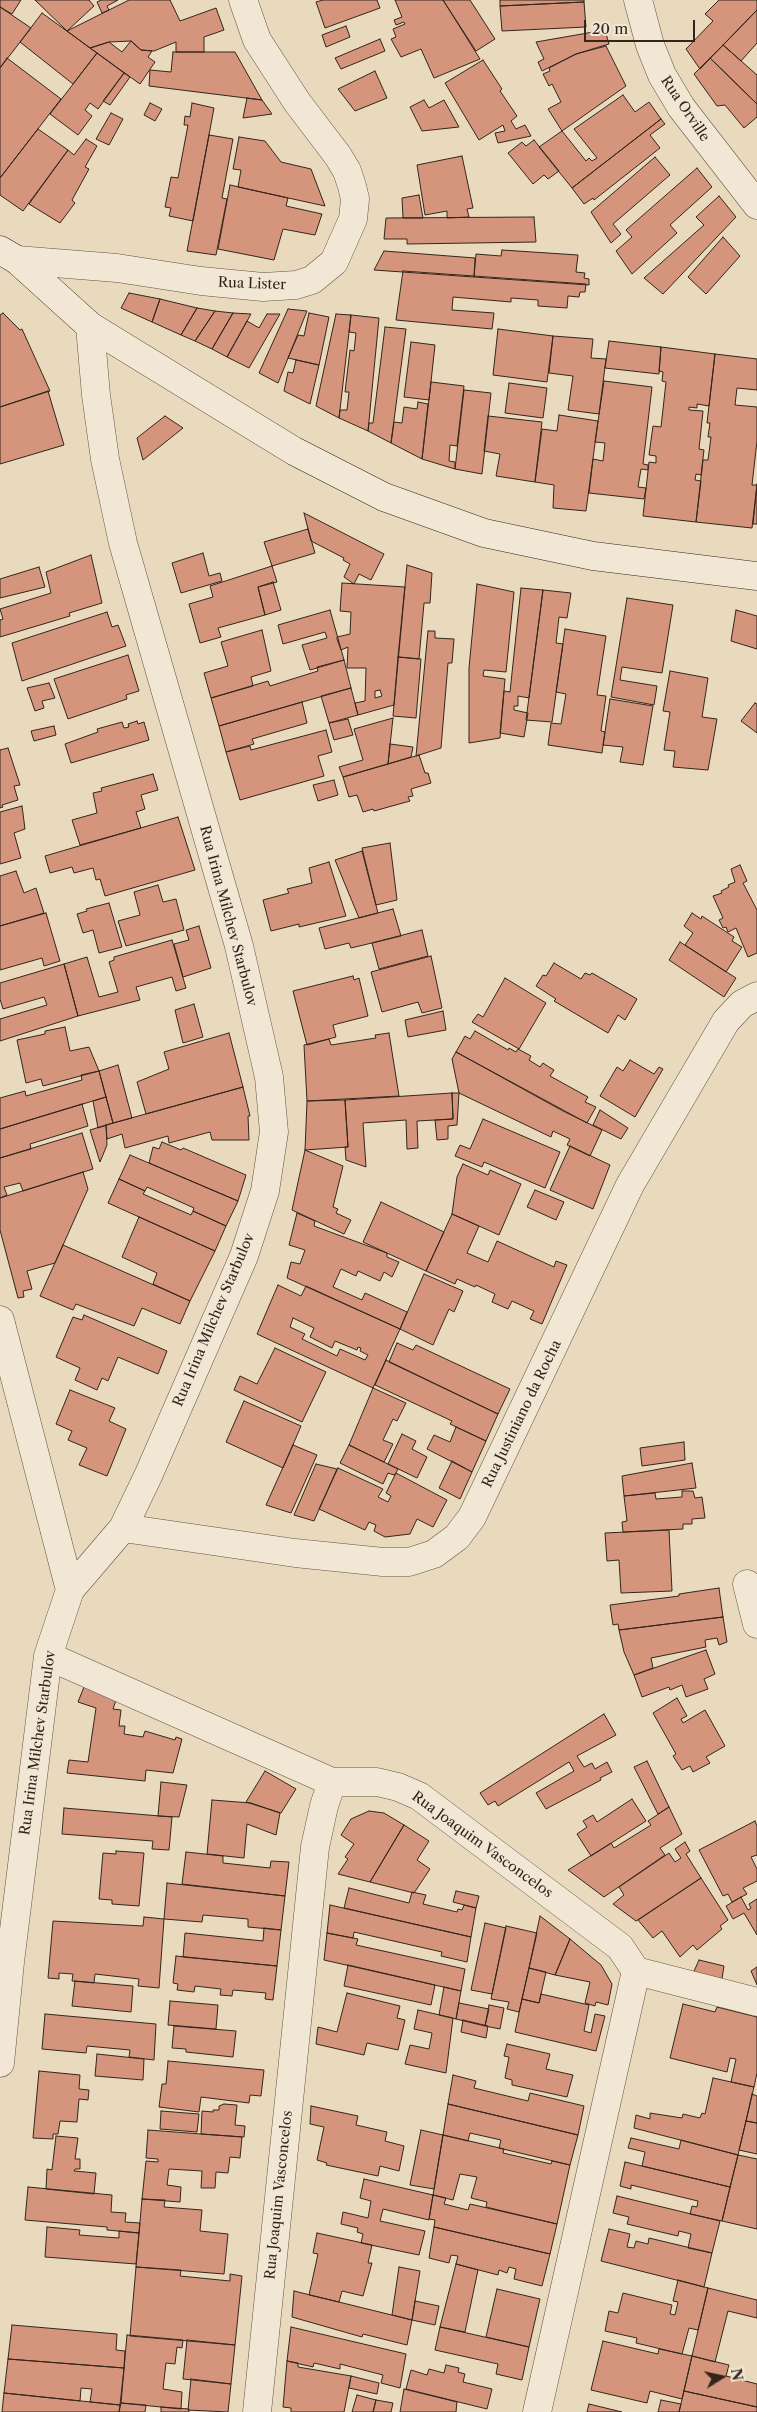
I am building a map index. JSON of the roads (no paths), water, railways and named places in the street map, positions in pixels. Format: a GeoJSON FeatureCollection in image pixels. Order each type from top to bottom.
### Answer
{"type":"FeatureCollection","features":[{"type":"Feature","properties":{"kind":"street","name":"Rua Lister"},"geometry":{"type":"LineString","coordinates":[[9,255],[117,268],[201,281],[264,287],[296,285],[312,280],[334,262],[353,219],[355,200],[352,186],[338,156],[272,66],[258,40],[243,0]]}},
{"type":"Feature","properties":{"kind":"street","name":"Rua Orville"},"geometry":{"type":"LineString","coordinates":[[638,0],[650,45],[662,75],[682,107],[757,205]]}},
{"type":"Feature","properties":{"kind":"street"},"geometry":{"type":"LineString","coordinates":[[9,255],[90,326],[294,451],[384,497],[484,533],[584,554],[757,576]]}},
{"type":"Feature","properties":{"kind":"street","name":"Rua Irina Milchev Starbulov"},"geometry":{"type":"LineString","coordinates":[[0,2063],[10,1962],[48,1656],[70,1590],[122,1528],[148,1476],[244,1256],[265,1191],[274,1132],[269,1077],[239,946],[123,544],[105,459],[90,326]]}},
{"type":"Feature","properties":{"kind":"street","name":"Rua Justiniano da Rocha"},"geometry":{"type":"LineString","coordinates":[[122,1528],[286,1551],[383,1562],[409,1562],[434,1554],[457,1538],[472,1517],[630,1185],[726,1021],[742,1004],[757,996]]}},
{"type":"Feature","properties":{"kind":"street"},"geometry":{"type":"LineString","coordinates":[[0,1320],[70,1590]]}},
{"type":"Feature","properties":{"kind":"street"},"geometry":{"type":"LineString","coordinates":[[747,1584],[757,1624]]}},
{"type":"Feature","properties":{"kind":"street"},"geometry":{"type":"LineString","coordinates":[[48,1656],[332,1782]]}},
{"type":"Feature","properties":{"kind":"street","name":"Rua Joaquim Vasconcelos"},"geometry":{"type":"LineString","coordinates":[[257,2412],[315,1847],[324,1806],[332,1782],[378,1782],[398,1787],[419,1796],[620,1947],[636,1971]]}},
{"type":"Feature","properties":{"kind":"street"},"geometry":{"type":"LineString","coordinates":[[538,2412],[636,1971],[757,2002]]}}]}
